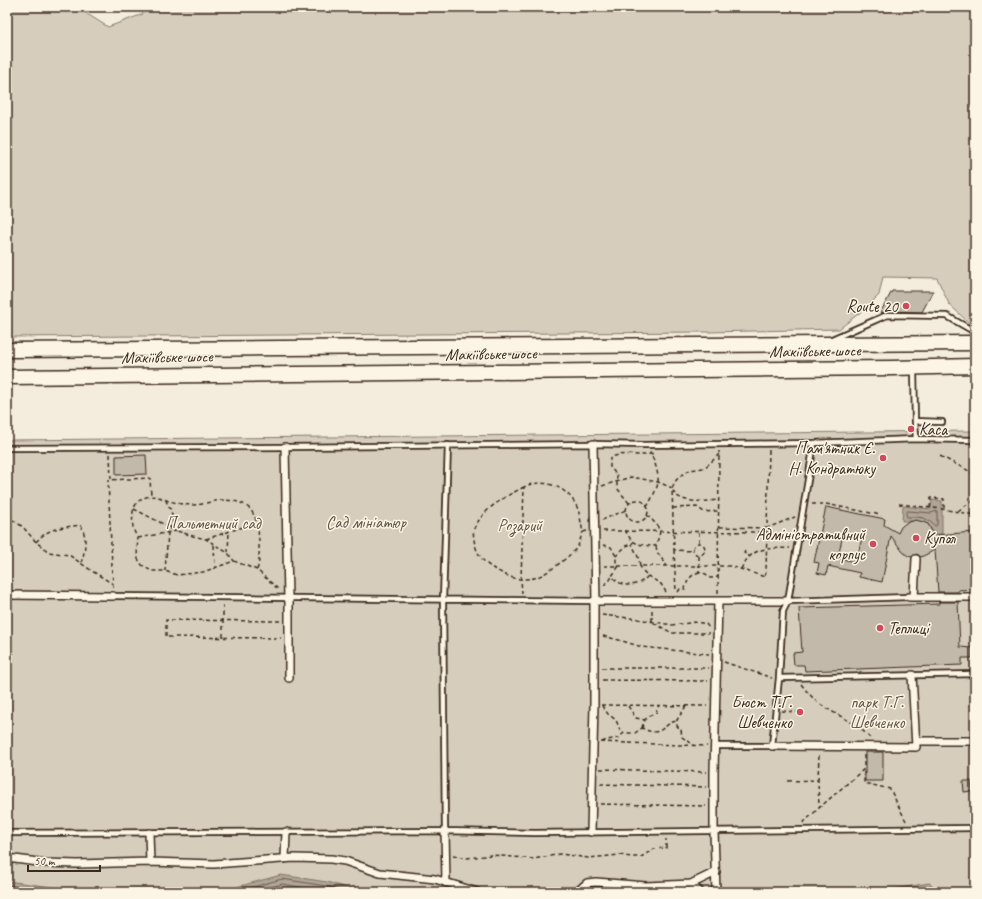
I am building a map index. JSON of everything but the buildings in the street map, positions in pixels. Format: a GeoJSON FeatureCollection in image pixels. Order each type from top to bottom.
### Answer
{"type":"FeatureCollection","features":[{"type":"Feature","properties":{"kind":"main road","name":"Макіївське шосе"},"geometry":{"type":"LineString","coordinates":[[7,350],[975,343]]}},
{"type":"Feature","properties":{"kind":"main road","name":"Макіївське шосе"},"geometry":{"type":"LineString","coordinates":[[7,377],[914,368],[975,366]]}},
{"type":"Feature","properties":{"kind":"street"},"geometry":{"type":"LineString","coordinates":[[591,832],[593,742],[598,705],[594,680],[595,548],[593,444]]}},
{"type":"Feature","properties":{"kind":"street"},"geometry":{"type":"LineString","coordinates":[[285,447],[289,599],[289,678]]}},
{"type":"Feature","properties":{"kind":"street"},"geometry":{"type":"LineString","coordinates":[[916,559],[911,597],[975,597]]}},
{"type":"Feature","properties":{"kind":"street"},"geometry":{"type":"LineString","coordinates":[[7,595],[113,596]]}},
{"type":"Feature","properties":{"kind":"street"},"geometry":{"type":"LineString","coordinates":[[595,601],[651,602],[677,599],[718,601],[788,601]]}},
{"type":"Feature","properties":{"kind":"street"},"geometry":{"type":"LineString","coordinates":[[716,892],[714,746],[718,601]]}},
{"type":"Feature","properties":{"kind":"street"},"geometry":{"type":"LineString","coordinates":[[772,746],[916,747],[912,675]]}},
{"type":"Feature","properties":{"kind":"street"},"geometry":{"type":"LineString","coordinates":[[916,742],[975,741]]}},
{"type":"Feature","properties":{"kind":"street"},"geometry":{"type":"LineString","coordinates":[[445,831],[446,883]]}},
{"type":"Feature","properties":{"kind":"street"},"geometry":{"type":"LineString","coordinates":[[285,859],[286,832]]}},
{"type":"Feature","properties":{"kind":"street"},"geometry":{"type":"LineString","coordinates":[[149,833],[150,862]]}},
{"type":"Feature","properties":{"kind":"street"},"geometry":{"type":"LineString","coordinates":[[7,858],[46,863],[115,864],[150,862],[214,864],[311,858],[345,860],[380,873],[435,879],[477,892]]}},
{"type":"Feature","properties":{"kind":"street"},"geometry":{"type":"LineString","coordinates":[[578,892],[587,883],[596,882],[646,886],[691,884],[716,872]]}},
{"type":"Feature","properties":{"kind":"street"},"geometry":{"type":"LineString","coordinates":[[691,884],[700,892]]}},
{"type":"Feature","properties":{"kind":"lane"},"geometry":{"type":"LineString","coordinates":[[819,345],[887,316],[947,316],[975,332]]}},
{"type":"Feature","properties":{"kind":"lane"},"geometry":{"type":"LineString","coordinates":[[914,368],[916,439]]}},
{"type":"Feature","properties":{"kind":"lane"},"geometry":{"type":"LineString","coordinates":[[915,421],[942,422]]}},
{"type":"Feature","properties":{"kind":"lane"},"geometry":{"type":"LineString","coordinates":[[7,448],[593,444],[653,445],[814,443],[916,439],[975,440]]}},
{"type":"Feature","properties":{"kind":"lane"},"geometry":{"type":"LineString","coordinates":[[714,746],[772,746],[779,679],[783,611],[788,601],[814,443]]}},
{"type":"Feature","properties":{"kind":"lane"},"geometry":{"type":"LineString","coordinates":[[445,831],[443,600],[448,445]]}},
{"type":"Feature","properties":{"kind":"lane"},"geometry":{"type":"LineString","coordinates":[[113,596],[595,601]]}},
{"type":"Feature","properties":{"kind":"lane"},"geometry":{"type":"LineString","coordinates":[[788,601],[911,597]]}},
{"type":"Feature","properties":{"kind":"lane"},"geometry":{"type":"LineString","coordinates":[[779,679],[975,674]]}},
{"type":"Feature","properties":{"kind":"lane"},"geometry":{"type":"LineString","coordinates":[[7,833],[445,831],[535,833],[911,830],[975,828]]}},
{"type":"Feature","properties":{"kind":"path"},"geometry":{"type":"LineString","coordinates":[[718,601],[719,444]]}},
{"type":"Feature","properties":{"kind":"path"},"geometry":{"type":"LineString","coordinates":[[595,566],[731,566],[765,577],[770,444]]}},
{"type":"Feature","properties":{"kind":"path"},"geometry":{"type":"LineString","coordinates":[[650,454],[653,445]]}},
{"type":"Feature","properties":{"kind":"path"},"geometry":{"type":"LineString","coordinates":[[110,448],[111,480]]}},
{"type":"Feature","properties":{"kind":"path"},"geometry":{"type":"LineString","coordinates":[[629,503],[617,488],[617,475],[610,466],[610,458],[622,453],[638,456],[660,452]]}},
{"type":"Feature","properties":{"kind":"path"},"geometry":{"type":"LineString","coordinates":[[647,507],[640,501],[633,501],[629,503],[626,510],[627,516],[635,522],[642,521],[647,515],[647,507],[658,482],[655,464],[650,454]]}},
{"type":"Feature","properties":{"kind":"path"},"geometry":{"type":"LineString","coordinates":[[677,599],[674,566],[673,484],[690,470],[704,468],[719,454]]}},
{"type":"Feature","properties":{"kind":"path"},"geometry":{"type":"LineString","coordinates":[[940,456],[975,474]]}},
{"type":"Feature","properties":{"kind":"path"},"geometry":{"type":"LineString","coordinates":[[594,490],[631,477],[658,482],[672,488],[675,494],[681,499],[708,501],[719,500]]}},
{"type":"Feature","properties":{"kind":"path"},"geometry":{"type":"LineString","coordinates":[[113,596],[108,480],[150,478],[151,496]]}},
{"type":"Feature","properties":{"kind":"path"},"geometry":{"type":"LineString","coordinates":[[540,482],[554,485],[568,494],[577,506],[583,532],[577,547],[547,572],[536,577],[521,579],[507,576],[485,563],[477,552],[474,541],[474,528],[485,513],[495,504],[508,495],[530,484],[540,482]]}},
{"type":"Feature","properties":{"kind":"path"},"geometry":{"type":"LineString","coordinates":[[522,600],[521,579],[524,487]]}},
{"type":"Feature","properties":{"kind":"path"},"geometry":{"type":"LineString","coordinates":[[234,561],[204,572],[177,575],[165,570],[151,571],[142,565],[138,559],[138,538],[133,532],[132,523],[134,506],[141,498],[151,496],[166,501],[195,505],[222,500],[242,503],[248,507],[255,516],[258,525],[260,562],[257,570]]}},
{"type":"Feature","properties":{"kind":"path"},"geometry":{"type":"LineString","coordinates":[[931,508],[931,498],[944,499],[943,509]]}},
{"type":"Feature","properties":{"kind":"path"},"geometry":{"type":"LineString","coordinates":[[958,511],[975,499]]}},
{"type":"Feature","properties":{"kind":"path"},"geometry":{"type":"LineString","coordinates":[[165,570],[168,533],[172,521],[171,510],[166,501]]}},
{"type":"Feature","properties":{"kind":"path"},"geometry":{"type":"LineString","coordinates":[[804,503],[826,504],[881,516]]}},
{"type":"Feature","properties":{"kind":"path"},"geometry":{"type":"LineString","coordinates":[[899,504],[958,511],[975,515]]}},
{"type":"Feature","properties":{"kind":"path"},"geometry":{"type":"LineString","coordinates":[[673,508],[697,508],[704,512],[719,511]]}},
{"type":"Feature","properties":{"kind":"path"},"geometry":{"type":"LineString","coordinates":[[134,509],[177,530],[193,536],[206,538],[246,526],[258,525]]}},
{"type":"Feature","properties":{"kind":"path"},"geometry":{"type":"LineString","coordinates":[[583,532],[626,510]]}},
{"type":"Feature","properties":{"kind":"path"},"geometry":{"type":"LineString","coordinates":[[647,515],[657,525],[660,532],[656,546],[657,552],[667,566]]}},
{"type":"Feature","properties":{"kind":"path"},"geometry":{"type":"LineString","coordinates":[[719,527],[767,528],[801,515]]}},
{"type":"Feature","properties":{"kind":"path"},"geometry":{"type":"LineString","coordinates":[[7,516],[23,527],[36,542],[49,552],[69,555],[112,584]]}},
{"type":"Feature","properties":{"kind":"path"},"geometry":{"type":"LineString","coordinates":[[36,542],[42,535],[57,528],[80,525],[82,528],[85,547],[81,563]]}},
{"type":"Feature","properties":{"kind":"path"},"geometry":{"type":"LineString","coordinates":[[594,527],[660,532],[767,532]]}},
{"type":"Feature","properties":{"kind":"path"},"geometry":{"type":"LineString","coordinates":[[138,538],[177,530]]}},
{"type":"Feature","properties":{"kind":"path"},"geometry":{"type":"LineString","coordinates":[[625,530],[633,543],[643,571],[661,584],[666,592],[677,599]]}},
{"type":"Feature","properties":{"kind":"path"},"geometry":{"type":"LineString","coordinates":[[699,531],[699,543]]}},
{"type":"Feature","properties":{"kind":"path"},"geometry":{"type":"LineString","coordinates":[[228,553],[229,532]]}},
{"type":"Feature","properties":{"kind":"path"},"geometry":{"type":"LineString","coordinates":[[206,538],[214,545],[228,553],[234,561],[257,570],[289,599]]}},
{"type":"Feature","properties":{"kind":"path"},"geometry":{"type":"LineString","coordinates":[[616,556],[626,546],[633,543],[639,545],[656,546]]}},
{"type":"Feature","properties":{"kind":"path"},"geometry":{"type":"LineString","coordinates":[[693,551],[695,544],[699,543]]}},
{"type":"Feature","properties":{"kind":"path"},"geometry":{"type":"LineString","coordinates":[[699,543],[704,545],[706,549],[703,554],[699,556]]}},
{"type":"Feature","properties":{"kind":"path"},"geometry":{"type":"LineString","coordinates":[[595,548],[604,544],[611,547],[616,556],[618,566],[612,576],[618,583],[636,584],[643,582],[648,576]]}},
{"type":"Feature","properties":{"kind":"path"},"geometry":{"type":"LineString","coordinates":[[214,545],[215,569]]}},
{"type":"Feature","properties":{"kind":"path"},"geometry":{"type":"LineString","coordinates":[[741,569],[749,556],[759,550],[796,547]]}},
{"type":"Feature","properties":{"kind":"path"},"geometry":{"type":"LineString","coordinates":[[674,550],[693,551],[695,555],[699,556]]}},
{"type":"Feature","properties":{"kind":"path"},"geometry":{"type":"LineString","coordinates":[[744,553],[749,556]]}},
{"type":"Feature","properties":{"kind":"path"},"geometry":{"type":"LineString","coordinates":[[699,556],[699,572]]}},
{"type":"Feature","properties":{"kind":"path"},"geometry":{"type":"LineString","coordinates":[[699,572],[710,578],[719,577]]}},
{"type":"Feature","properties":{"kind":"path"},"geometry":{"type":"LineString","coordinates":[[676,593],[680,589],[685,589],[686,582],[690,577],[699,572]]}},
{"type":"Feature","properties":{"kind":"path"},"geometry":{"type":"LineString","coordinates":[[223,637],[224,598]]}},
{"type":"Feature","properties":{"kind":"path"},"geometry":{"type":"LineString","coordinates":[[651,602],[652,622]]}},
{"type":"Feature","properties":{"kind":"path"},"geometry":{"type":"LineString","coordinates":[[594,614],[672,625],[697,622],[706,624],[716,633]]}},
{"type":"Feature","properties":{"kind":"path"},"geometry":{"type":"LineString","coordinates":[[289,621],[166,620],[166,637],[289,638]]}},
{"type":"Feature","properties":{"kind":"path"},"geometry":{"type":"LineString","coordinates":[[652,622],[672,632],[716,633]]}},
{"type":"Feature","properties":{"kind":"path"},"geometry":{"type":"LineString","coordinates":[[594,636],[604,636],[642,648],[717,657],[779,679]]}},
{"type":"Feature","properties":{"kind":"path"},"geometry":{"type":"LineString","coordinates":[[594,668],[716,668]]}},
{"type":"Feature","properties":{"kind":"path"},"geometry":{"type":"LineString","coordinates":[[797,678],[808,694],[863,730],[872,740],[874,746]]}},
{"type":"Feature","properties":{"kind":"path"},"geometry":{"type":"LineString","coordinates":[[594,680],[716,681]]}},
{"type":"Feature","properties":{"kind":"path"},"geometry":{"type":"LineString","coordinates":[[598,705],[715,706]]}},
{"type":"Feature","properties":{"kind":"path"},"geometry":{"type":"LineString","coordinates":[[598,705],[616,720],[620,730],[624,733]]}},
{"type":"Feature","properties":{"kind":"path"},"geometry":{"type":"LineString","coordinates":[[627,705],[636,718],[645,720]]}},
{"type":"Feature","properties":{"kind":"path"},"geometry":{"type":"LineString","coordinates":[[602,742],[618,738],[624,733],[635,733],[642,728],[648,716],[656,713],[659,705]]}},
{"type":"Feature","properties":{"kind":"path"},"geometry":{"type":"LineString","coordinates":[[686,706],[677,721],[677,726],[681,730],[682,737],[694,745]]}},
{"type":"Feature","properties":{"kind":"path"},"geometry":{"type":"LineString","coordinates":[[776,711],[797,712]]}},
{"type":"Feature","properties":{"kind":"path"},"geometry":{"type":"LineString","coordinates":[[642,728],[650,732],[658,731],[670,723],[677,721]]}},
{"type":"Feature","properties":{"kind":"path"},"geometry":{"type":"LineString","coordinates":[[593,742],[714,746]]}},
{"type":"Feature","properties":{"kind":"path"},"geometry":{"type":"LineString","coordinates":[[819,746],[819,808]]}},
{"type":"Feature","properties":{"kind":"path"},"geometry":{"type":"LineString","coordinates":[[863,746],[864,784],[890,789],[911,830]]}},
{"type":"Feature","properties":{"kind":"path"},"geometry":{"type":"LineString","coordinates":[[593,768],[714,772]]}},
{"type":"Feature","properties":{"kind":"path"},"geometry":{"type":"LineString","coordinates":[[801,831],[802,824],[864,769]]}},
{"type":"Feature","properties":{"kind":"path"},"geometry":{"type":"LineString","coordinates":[[788,781],[818,780]]}},
{"type":"Feature","properties":{"kind":"path"},"geometry":{"type":"LineString","coordinates":[[593,784],[714,788]]}},
{"type":"Feature","properties":{"kind":"path"},"geometry":{"type":"LineString","coordinates":[[592,804],[714,806]]}},
{"type":"Feature","properties":{"kind":"path"},"geometry":{"type":"LineString","coordinates":[[445,855],[466,858],[492,854],[534,859],[560,854],[589,858],[601,858],[616,855],[641,857],[654,849],[666,848],[666,831]]}},
{"type":"Feature","properties":{"kind":"green space"},"geometry":{"type":"Polygon","coordinates":[[[7,7],[76,7],[108,27],[143,14],[137,7],[975,7],[975,325],[971,325],[949,304],[937,278],[883,277],[879,295],[867,307],[839,329],[709,332],[7,337],[7,7]]]}},
{"type":"Feature","properties":{"kind":"green space"},"geometry":{"type":"Polygon","coordinates":[[[975,431],[975,892],[7,892],[7,440],[975,431]]]}},
{"type":"Feature","properties":{"kind":"water"},"geometry":{"type":"Polygon","coordinates":[[[932,500],[942,501],[942,534],[934,535],[925,523],[902,521],[903,506],[931,509],[932,500]]]}},
{"type":"Feature","properties":{"kind":"water"},"geometry":{"type":"Polygon","coordinates":[[[281,875],[327,882],[360,892],[218,892],[281,875]]]}},
{"type":"Feature","properties":{"kind":"water"},"geometry":{"type":"Polygon","coordinates":[[[7,881],[90,892],[7,892],[7,881]]]}},
{"type":"Feature","properties":{"kind":"water"},"geometry":{"type":"Polygon","coordinates":[[[929,883],[942,892],[856,892],[894,889],[929,883]]]}},
{"type":"Feature","properties":{"kind":"place","name":"Route 20"},"geometry":{"type":"Point","coordinates":[906,306]}},
{"type":"Feature","properties":{"kind":"place","name":"Каса"},"geometry":{"type":"Point","coordinates":[911,429]}},
{"type":"Feature","properties":{"kind":"place","name":"Пам'ятник Є. Н. Кондратюку"},"geometry":{"type":"Point","coordinates":[883,458]}},
{"type":"Feature","properties":{"kind":"place","name":"Купол"},"geometry":{"type":"Point","coordinates":[916,538]}},
{"type":"Feature","properties":{"kind":"place","name":"Адміністративний корпус"},"geometry":{"type":"Point","coordinates":[873,544]}},
{"type":"Feature","properties":{"kind":"place","name":"Теплиці"},"geometry":{"type":"Point","coordinates":[880,628]}},
{"type":"Feature","properties":{"kind":"place","name":"Бюст Т.Г. Шевченко"},"geometry":{"type":"Point","coordinates":[800,712]}},
{"type":"Feature","properties":{"kind":"park label","name":"Сад мініатюр"},"geometry":{"type":"Point","coordinates":[366,522]}},
{"type":"Feature","properties":{"kind":"park label","name":"Пальметний сад"},"geometry":{"type":"Point","coordinates":[213,523]}},
{"type":"Feature","properties":{"kind":"park label","name":"Розарий"},"geometry":{"type":"Point","coordinates":[520,525]}},
{"type":"Feature","properties":{"kind":"park label","name":"парк Т.Г. Шевченко"},"geometry":{"type":"Point","coordinates":[877,712]}}]}
